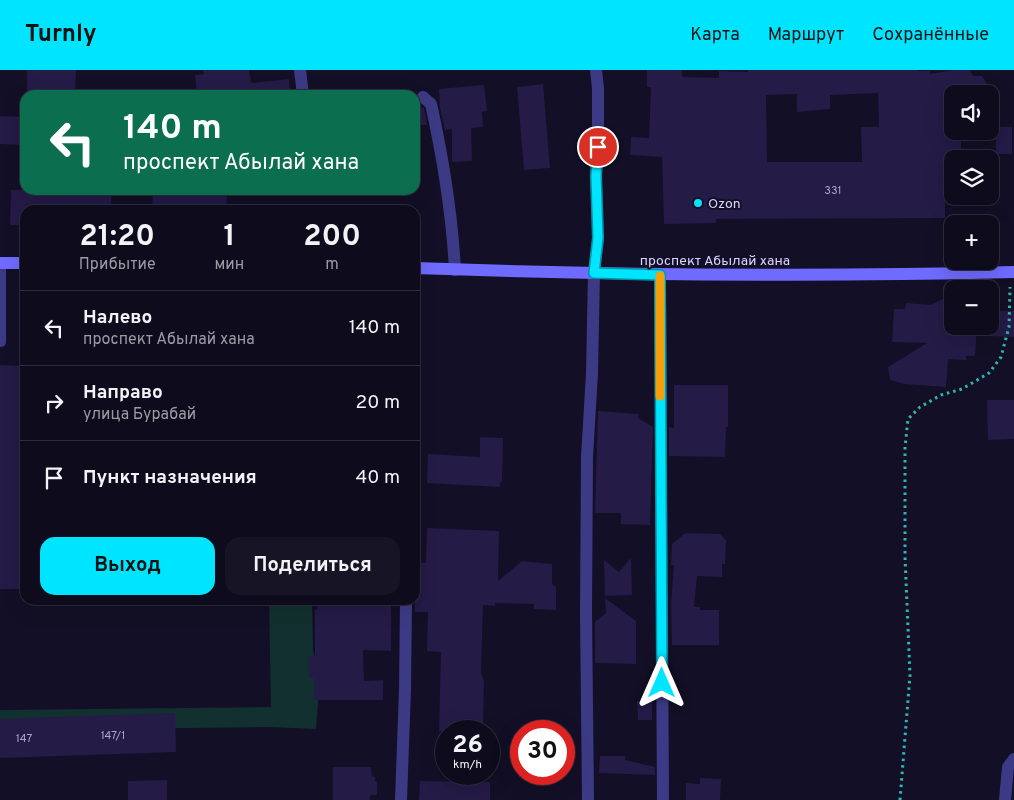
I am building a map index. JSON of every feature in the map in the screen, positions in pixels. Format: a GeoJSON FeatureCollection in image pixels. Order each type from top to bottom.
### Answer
{"type":"FeatureCollection","features":[{"type":"Feature","properties":{"kind":"main road"},"geometry":{"type":"LineString","coordinates":[[0,263],[20,262]]}},
{"type":"Feature","properties":{"kind":"main road","name":"проспект Абылай хана"},"geometry":{"type":"LineString","coordinates":[[420,268],[660,275],[878,275],[1012,272]]}},
{"type":"Feature","properties":{"kind":"street"},"geometry":{"type":"LineString","coordinates":[[300,70],[302,90]]}},
{"type":"Feature","properties":{"kind":"street"},"geometry":{"type":"LineString","coordinates":[[588,800],[587,486],[594,273],[598,238],[596,176],[598,88],[596,70]]}},
{"type":"Feature","properties":{"kind":"street"},"geometry":{"type":"LineString","coordinates":[[423,97],[432,104],[449,203],[455,270]]}},
{"type":"Feature","properties":{"kind":"street"},"geometry":{"type":"LineString","coordinates":[[660,275],[663,800]]}},
{"type":"Feature","properties":{"kind":"street"},"geometry":{"type":"LineString","coordinates":[[401,800],[406,690],[406,605]]}},
{"type":"Feature","properties":{"kind":"street"},"geometry":{"type":"LineString","coordinates":[[1005,800],[1008,767],[1014,759]]}},
{"type":"Feature","properties":{"kind":"lane"},"geometry":{"type":"LineString","coordinates":[[0,263],[1,342]]}},
{"type":"Feature","properties":{"kind":"path"},"geometry":{"type":"LineString","coordinates":[[900,800],[910,676],[905,557],[905,447],[908,419],[920,407],[942,395],[962,389],[989,373],[1002,357],[1009,327],[1012,272]]}},
{"type":"Feature","properties":{"kind":"green space"},"geometry":{"type":"Polygon","coordinates":[[[269,605],[312,605],[313,650],[320,678],[316,729],[269,727],[0,730],[0,710],[271,707],[269,605]]]}},
{"type":"Feature","properties":{"kind":"building"},"geometry":{"type":"Polygon","coordinates":[[[27,70],[76,70],[75,90],[27,90],[27,70]]]}},
{"type":"Feature","properties":{"kind":"building"},"geometry":{"type":"Polygon","coordinates":[[[203,70],[249,70],[251,83],[289,79],[290,90],[196,90],[195,75],[204,74],[203,70]]]}},
{"type":"Feature","properties":{"kind":"building"},"geometry":{"type":"Polygon","coordinates":[[[647,70],[682,70],[682,77],[719,78],[719,71],[748,72],[748,70],[917,70],[930,71],[930,74],[953,70],[970,70],[973,76],[982,76],[988,85],[944,85],[944,140],[961,140],[961,150],[944,150],[944,218],[716,219],[716,223],[664,224],[662,157],[630,155],[631,137],[649,138],[651,87],[647,87],[647,70]],[[878,93],[830,95],[830,109],[797,112],[797,94],[766,95],[767,162],[862,162],[861,127],[879,127],[878,93]]]}},
{"type":"Feature","properties":{"kind":"building"},"geometry":{"type":"Polygon","coordinates":[[[543,84],[550,168],[524,170],[517,87],[543,84]]]}},
{"type":"Feature","properties":{"kind":"building"},"geometry":{"type":"Polygon","coordinates":[[[484,85],[487,111],[482,112],[483,127],[471,128],[472,161],[452,162],[452,129],[445,130],[440,108],[439,89],[484,85]]]}},
{"type":"Feature","properties":{"kind":"building"},"geometry":{"type":"Polygon","coordinates":[[[420,108],[424,108],[427,125],[420,125],[420,108]]]}},
{"type":"Feature","properties":{"kind":"building"},"geometry":{"type":"Polygon","coordinates":[[[0,116],[20,117],[20,145],[0,144],[0,116]]]}},
{"type":"Feature","properties":{"kind":"building"},"geometry":{"type":"Polygon","coordinates":[[[999,127],[1012,127],[1012,154],[999,154],[999,150],[996,150],[996,140],[999,140],[999,127]]]}},
{"type":"Feature","properties":{"kind":"building"},"geometry":{"type":"Polygon","coordinates":[[[11,190],[20,190],[20,195],[111,195],[111,205],[20,205],[20,225],[10,225],[11,190]]]}},
{"type":"Feature","properties":{"kind":"building"},"geometry":{"type":"Polygon","coordinates":[[[153,195],[227,195],[226,205],[152,205],[153,195]]]}},
{"type":"Feature","properties":{"kind":"building"},"geometry":{"type":"Polygon","coordinates":[[[944,299],[944,335],[976,335],[975,356],[966,356],[966,360],[948,359],[946,387],[904,384],[890,380],[888,367],[927,343],[892,342],[894,309],[905,309],[906,303],[930,305],[944,299]]]}},
{"type":"Feature","properties":{"kind":"building"},"geometry":{"type":"Polygon","coordinates":[[[999,311],[1014,311],[1014,337],[990,336],[999,335],[999,311]]]}},
{"type":"Feature","properties":{"kind":"building"},"geometry":{"type":"Polygon","coordinates":[[[0,365],[20,366],[20,589],[0,589],[0,365]]]}},
{"type":"Feature","properties":{"kind":"building"},"geometry":{"type":"Polygon","coordinates":[[[674,385],[728,385],[728,427],[726,427],[725,457],[669,456],[669,427],[674,428],[674,385]]]}},
{"type":"Feature","properties":{"kind":"building"},"geometry":{"type":"Polygon","coordinates":[[[987,400],[1014,400],[1014,439],[988,440],[987,400]]]}},
{"type":"Feature","properties":{"kind":"building"},"geometry":{"type":"Polygon","coordinates":[[[598,411],[639,414],[638,418],[653,427],[650,525],[621,524],[621,513],[595,513],[598,411]]]}},
{"type":"Feature","properties":{"kind":"building"},"geometry":{"type":"Polygon","coordinates":[[[480,437],[503,438],[502,482],[500,482],[500,487],[427,483],[428,454],[480,457],[480,437]]]}},
{"type":"Feature","properties":{"kind":"building"},"geometry":{"type":"Polygon","coordinates":[[[427,528],[499,531],[498,581],[522,561],[552,564],[552,584],[556,587],[556,610],[534,609],[534,604],[495,603],[495,606],[483,605],[481,673],[484,681],[483,720],[439,720],[441,652],[427,651],[428,612],[415,612],[415,605],[420,605],[420,562],[426,563],[427,528]]]}},
{"type":"Feature","properties":{"kind":"building"},"geometry":{"type":"Polygon","coordinates":[[[687,533],[720,534],[726,540],[725,564],[722,564],[722,577],[697,576],[694,607],[700,607],[700,610],[719,610],[719,645],[672,645],[671,604],[674,565],[671,565],[672,544],[687,533]]]}},
{"type":"Feature","properties":{"kind":"building"},"geometry":{"type":"Polygon","coordinates":[[[631,558],[632,595],[605,596],[604,560],[619,572],[631,558]]]}},
{"type":"Feature","properties":{"kind":"building"},"geometry":{"type":"Polygon","coordinates":[[[605,598],[636,621],[636,664],[595,663],[595,622],[606,613],[605,598]]]}},
{"type":"Feature","properties":{"kind":"building"},"geometry":{"type":"Polygon","coordinates":[[[317,605],[391,605],[391,651],[363,650],[364,681],[383,680],[383,700],[314,700],[314,678],[309,678],[309,656],[315,656],[315,610],[317,610],[317,605]]]}},
{"type":"Feature","properties":{"kind":"building"},"geometry":{"type":"Polygon","coordinates":[[[637,701],[652,701],[652,720],[638,720],[637,701]]]}},
{"type":"Feature","properties":{"kind":"building"},"geometry":{"type":"Polygon","coordinates":[[[175,713],[176,752],[0,758],[0,719],[175,713]]]}},
{"type":"Feature","properties":{"kind":"building"},"geometry":{"type":"Polygon","coordinates":[[[600,756],[625,756],[625,760],[655,767],[655,775],[599,773],[600,756]]]}},
{"type":"Feature","properties":{"kind":"building"},"geometry":{"type":"Polygon","coordinates":[[[333,767],[371,767],[372,776],[375,777],[377,782],[377,795],[370,795],[370,800],[333,800],[333,767]]]}},
{"type":"Feature","properties":{"kind":"building"},"geometry":{"type":"Polygon","coordinates":[[[700,778],[721,779],[720,800],[686,800],[686,783],[700,784],[700,778]]]}},
{"type":"Feature","properties":{"kind":"building"},"geometry":{"type":"Polygon","coordinates":[[[167,780],[167,800],[128,800],[128,781],[167,780]]]}},
{"type":"Feature","properties":{"kind":"building"},"geometry":{"type":"Polygon","coordinates":[[[420,781],[435,781],[435,785],[490,785],[490,800],[419,800],[420,781]]]}},
{"type":"Feature","properties":{"kind":"slow traffic"},"geometry":{"type":"LineString","coordinates":[[660,276],[660,396]]}},
{"type":"Feature","properties":{"kind":"place","name":"Ozon"},"geometry":{"type":"Point","coordinates":[698,203]}},
{"type":"Feature","properties":{"kind":"route"},"geometry":{"type":"LineString","coordinates":[[598,147],[596,176],[598,238],[594,273],[660,275],[662,683]]}}]}
